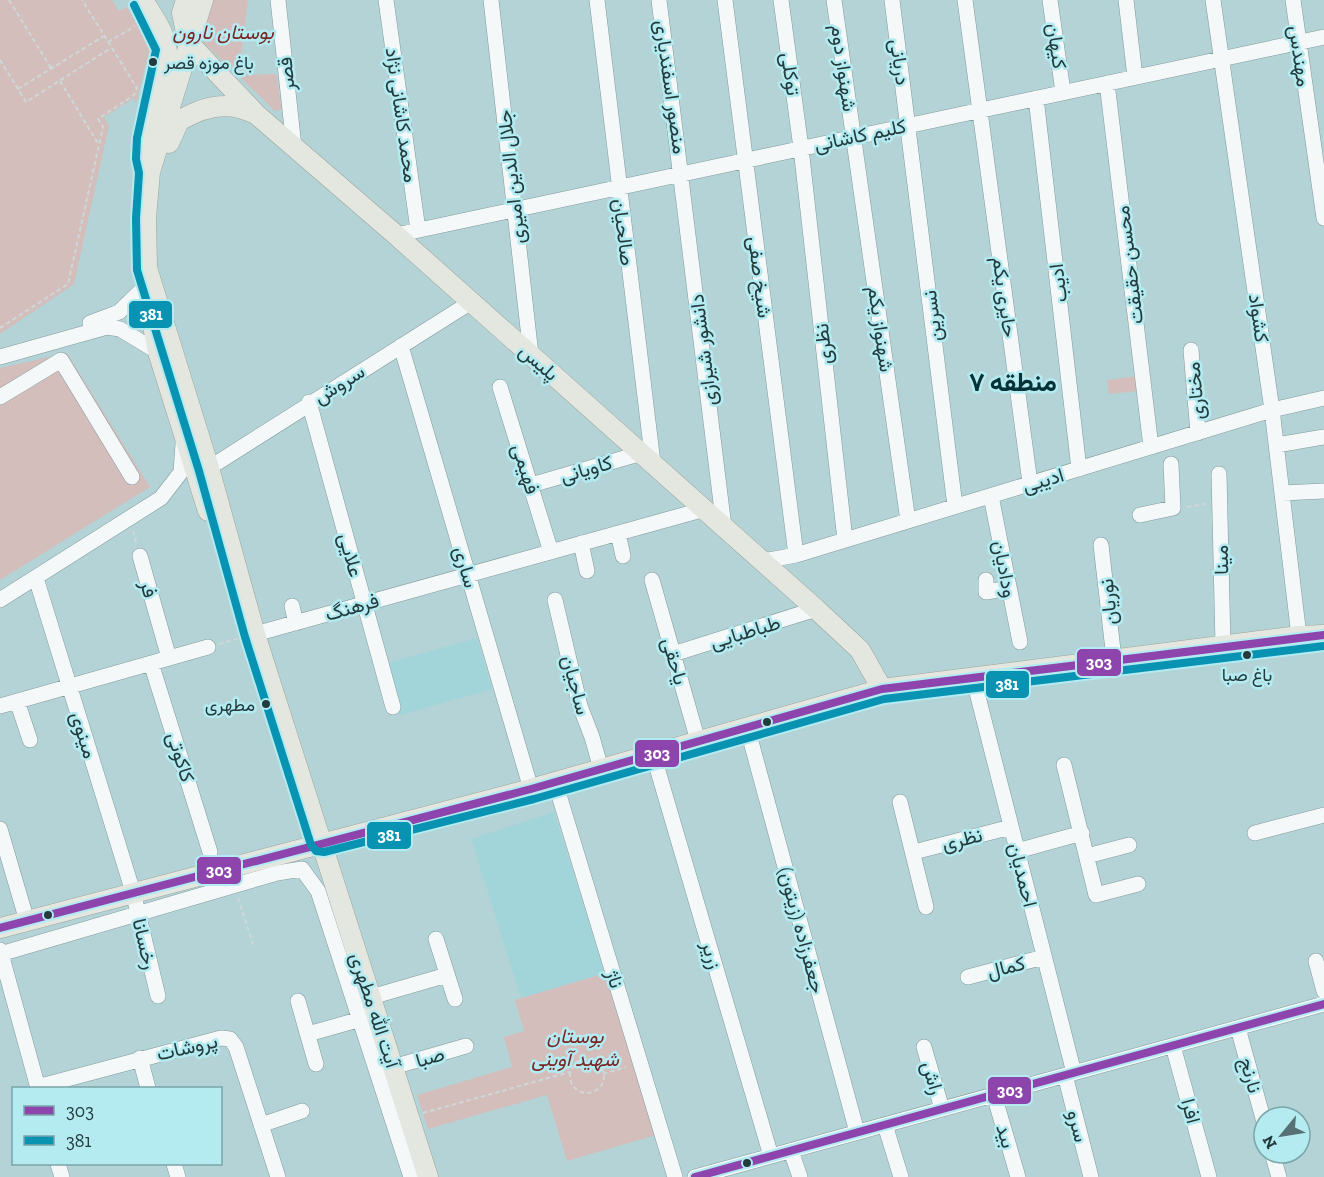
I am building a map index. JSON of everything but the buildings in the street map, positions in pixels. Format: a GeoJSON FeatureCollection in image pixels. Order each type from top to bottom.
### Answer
{"type":"FeatureCollection","features":[{"type":"Feature","properties":{"kind":"main road"},"geometry":{"type":"LineString","coordinates":[[143,0],[162,34],[166,57],[147,138],[146,159],[150,172]]}},
{"type":"Feature","properties":{"kind":"main road"},"geometry":{"type":"LineString","coordinates":[[186,0],[182,13],[188,42]]}},
{"type":"Feature","properties":{"kind":"main road"},"geometry":{"type":"LineString","coordinates":[[203,0],[188,42],[150,172],[146,218],[152,329],[224,560],[253,625]]}},
{"type":"Feature","properties":{"kind":"main road","name":"پلیس"},"geometry":{"type":"LineString","coordinates":[[188,42],[257,115],[396,235],[816,609],[860,650],[882,688]]}},
{"type":"Feature","properties":{"kind":"main road"},"geometry":{"type":"LineString","coordinates":[[150,172],[166,152],[174,127],[185,117],[200,111],[229,105],[257,115]]}},
{"type":"Feature","properties":{"kind":"main road"},"geometry":{"type":"LineString","coordinates":[[148,276],[209,468],[253,625]]}},
{"type":"Feature","properties":{"kind":"main road","name":"آیت الله مطهری"},"geometry":{"type":"LineString","coordinates":[[253,625],[321,842],[369,1010],[393,1067],[428,1177]]}},
{"type":"Feature","properties":{"kind":"main road"},"geometry":{"type":"LineString","coordinates":[[0,928],[321,842],[531,789],[882,688],[973,681],[1114,659],[1299,636],[1324,635]]}},
{"type":"Feature","properties":{"kind":"street","name":"قصر"},"geometry":{"type":"LineString","coordinates":[[278,0],[294,147]]}},
{"type":"Feature","properties":{"kind":"street","name":"محمد کاشانی نژاد"},"geometry":{"type":"LineString","coordinates":[[386,0],[418,230]]}},
{"type":"Feature","properties":{"kind":"street","name":"جلال الدین امیری"},"geometry":{"type":"LineString","coordinates":[[491,0],[531,355]]}},
{"type":"Feature","properties":{"kind":"street","name":"صالحیان"},"geometry":{"type":"LineString","coordinates":[[597,0],[647,458]]}},
{"type":"Feature","properties":{"kind":"street","name":"منصور اسفندیاری"},"geometry":{"type":"LineString","coordinates":[[659,0],[682,173]]}},
{"type":"Feature","properties":{"kind":"street","name":"شیخ صفی"},"geometry":{"type":"LineString","coordinates":[[725,0],[796,555]]}},
{"type":"Feature","properties":{"kind":"street","name":"توکلی"},"geometry":{"type":"LineString","coordinates":[[781,0],[801,148]]}},
{"type":"Feature","properties":{"kind":"street","name":"شهنواز دوم"},"geometry":{"type":"LineString","coordinates":[[834,0],[854,136]]}},
{"type":"Feature","properties":{"kind":"street","name":"دریانی"},"geometry":{"type":"LineString","coordinates":[[892,0],[909,125]]}},
{"type":"Feature","properties":{"kind":"street","name":"حایری یکم"},"geometry":{"type":"LineString","coordinates":[[964,0],[1030,483]]}},
{"type":"Feature","properties":{"kind":"street","name":"کیهان"},"geometry":{"type":"LineString","coordinates":[[1050,0],[1063,92]]}},
{"type":"Feature","properties":{"kind":"street"},"geometry":{"type":"LineString","coordinates":[[1126,0],[1135,77]]}},
{"type":"Feature","properties":{"kind":"street","name":"کشواد"},"geometry":{"type":"LineString","coordinates":[[1213,0],[1272,410],[1299,636]]}},
{"type":"Feature","properties":{"kind":"street","name":"مهندس"},"geometry":{"type":"LineString","coordinates":[[1293,0],[1324,218]]}},
{"type":"Feature","properties":{"kind":"street","name":"کلیم کاشانی"},"geometry":{"type":"LineString","coordinates":[[396,235],[1324,37]]}},
{"type":"Feature","properties":{"kind":"street","name":"محسن حقیقت"},"geometry":{"type":"LineString","coordinates":[[1107,83],[1151,447]]}},
{"type":"Feature","properties":{"kind":"street","name":"ادیب"},"geometry":{"type":"LineString","coordinates":[[1036,98],[1079,469]]}},
{"type":"Feature","properties":{"kind":"street","name":"نسرین"},"geometry":{"type":"LineString","coordinates":[[909,125],[955,506]]}},
{"type":"Feature","properties":{"kind":"street","name":"شهنواز یکم"},"geometry":{"type":"LineString","coordinates":[[854,136],[908,520]]}},
{"type":"Feature","properties":{"kind":"street","name":"نظری"},"geometry":{"type":"LineString","coordinates":[[801,148],[845,540]]}},
{"type":"Feature","properties":{"kind":"street","name":"دانشور شیرازی"},"geometry":{"type":"LineString","coordinates":[[682,173],[724,527]]}},
{"type":"Feature","properties":{"kind":"street"},"geometry":{"type":"LineString","coordinates":[[0,349],[112,315],[128,306],[148,276]]}},
{"type":"Feature","properties":{"kind":"street","name":"سروش"},"geometry":{"type":"LineString","coordinates":[[209,468],[309,402],[471,303]]}},
{"type":"Feature","properties":{"kind":"street"},"geometry":{"type":"LineString","coordinates":[[0,357],[107,327],[120,329],[158,352]]}},
{"type":"Feature","properties":{"kind":"street","name":"ساری"},"geometry":{"type":"LineString","coordinates":[[401,346],[531,789]]}},
{"type":"Feature","properties":{"kind":"street","name":"مختاری"},"geometry":{"type":"LineString","coordinates":[[1191,350],[1198,432]]}},
{"type":"Feature","properties":{"kind":"street"},"geometry":{"type":"LineString","coordinates":[[0,397],[61,360],[132,477]]}},
{"type":"Feature","properties":{"kind":"street","name":"فهیمی"},"geometry":{"type":"LineString","coordinates":[[500,387],[551,552]]}},
{"type":"Feature","properties":{"kind":"street","name":"ادیبی"},"geometry":{"type":"LineString","coordinates":[[762,561],[796,555],[1272,410],[1324,399]]}},
{"type":"Feature","properties":{"kind":"street","name":"علایی"},"geometry":{"type":"LineString","coordinates":[[309,402],[393,707]]}},
{"type":"Feature","properties":{"kind":"street"},"geometry":{"type":"LineString","coordinates":[[0,600],[161,498],[177,480],[184,459],[183,432]]}},
{"type":"Feature","properties":{"kind":"street"},"geometry":{"type":"LineString","coordinates":[[1276,446],[1324,437]]}},
{"type":"Feature","properties":{"kind":"street","name":"کاویانی"},"geometry":{"type":"LineString","coordinates":[[531,485],[647,458]]}},
{"type":"Feature","properties":{"kind":"street"},"geometry":{"type":"LineString","coordinates":[[1140,515],[1173,508],[1171,464]]}},
{"type":"Feature","properties":{"kind":"street","name":"مینا"},"geometry":{"type":"LineString","coordinates":[[1219,474],[1223,645]]}},
{"type":"Feature","properties":{"kind":"street"},"geometry":{"type":"LineString","coordinates":[[1282,493],[1324,491]]}},
{"type":"Feature","properties":{"kind":"street","name":"ودادیان"},"geometry":{"type":"LineString","coordinates":[[990,496],[1020,642]]}},
{"type":"Feature","properties":{"kind":"street","name":"فرهنگ"},"geometry":{"type":"LineString","coordinates":[[253,625],[296,623],[705,509]]}},
{"type":"Feature","properties":{"kind":"street"},"geometry":{"type":"LineString","coordinates":[[618,533],[623,556]]}},
{"type":"Feature","properties":{"kind":"street"},"geometry":{"type":"LineString","coordinates":[[580,543],[587,571]]}},
{"type":"Feature","properties":{"kind":"street","name":"نوریان"},"geometry":{"type":"LineString","coordinates":[[1101,545],[1114,659]]}},
{"type":"Feature","properties":{"kind":"street","name":"فر"},"geometry":{"type":"LineString","coordinates":[[140,556],[169,658]]}},
{"type":"Feature","properties":{"kind":"street","name":"مینوی"},"geometry":{"type":"LineString","coordinates":[[36,578],[133,892]]}},
{"type":"Feature","properties":{"kind":"street","name":"یاحقی"},"geometry":{"type":"LineString","coordinates":[[652,580],[698,741]]}},
{"type":"Feature","properties":{"kind":"street"},"geometry":{"type":"LineString","coordinates":[[986,580],[986,592],[1009,588]]}},
{"type":"Feature","properties":{"kind":"street","name":"ساجیان"},"geometry":{"type":"LineString","coordinates":[[555,600],[580,706],[601,769]]}},
{"type":"Feature","properties":{"kind":"street"},"geometry":{"type":"LineString","coordinates":[[292,606],[296,623]]}},
{"type":"Feature","properties":{"kind":"street","name":"طباطبایی"},"geometry":{"type":"LineString","coordinates":[[673,654],[816,609]]}},
{"type":"Feature","properties":{"kind":"street"},"geometry":{"type":"LineString","coordinates":[[973,681],[1287,643],[1324,641]]}},
{"type":"Feature","properties":{"kind":"street"},"geometry":{"type":"LineString","coordinates":[[0,706],[208,647]]}},
{"type":"Feature","properties":{"kind":"street","name":"کاکوتی"},"geometry":{"type":"LineString","coordinates":[[151,663],[210,852]]}},
{"type":"Feature","properties":{"kind":"street","name":"احمدیان"},"geometry":{"type":"LineString","coordinates":[[973,681],[1044,957],[1069,1074]]}},
{"type":"Feature","properties":{"kind":"street"},"geometry":{"type":"LineString","coordinates":[[17,701],[30,740]]}},
{"type":"Feature","properties":{"kind":"street","name":"جعفرزاده (زیتون)"},"geometry":{"type":"LineString","coordinates":[[747,727],[857,1132]]}},
{"type":"Feature","properties":{"kind":"street","name":"زریر"},"geometry":{"type":"LineString","coordinates":[[653,754],[771,1156]]}},
{"type":"Feature","properties":{"kind":"street"},"geometry":{"type":"LineString","coordinates":[[1064,765],[1096,895],[1138,884]]}},
{"type":"Feature","properties":{"kind":"street","name":"ناژ"},"geometry":{"type":"LineString","coordinates":[[555,782],[675,1177]]}},
{"type":"Feature","properties":{"kind":"street"},"geometry":{"type":"LineString","coordinates":[[900,802],[926,907]]}},
{"type":"Feature","properties":{"kind":"street"},"geometry":{"type":"LineString","coordinates":[[1255,833],[1324,815]]}},
{"type":"Feature","properties":{"kind":"street","name":"نظری"},"geometry":{"type":"LineString","coordinates":[[914,852],[1011,827]]}},
{"type":"Feature","properties":{"kind":"street"},"geometry":{"type":"LineString","coordinates":[[0,829],[27,921]]}},
{"type":"Feature","properties":{"kind":"street"},"geometry":{"type":"LineString","coordinates":[[1017,851],[1082,833]]}},
{"type":"Feature","properties":{"kind":"street"},"geometry":{"type":"LineString","coordinates":[[1087,856],[1129,844]]}},
{"type":"Feature","properties":{"kind":"street"},"geometry":{"type":"LineString","coordinates":[[38,1087],[0,952],[291,869],[306,872],[318,891],[369,1010],[411,1177]]}},
{"type":"Feature","properties":{"kind":"street","name":"رخسانا"},"geometry":{"type":"LineString","coordinates":[[133,892],[158,996]]}},
{"type":"Feature","properties":{"kind":"street"},"geometry":{"type":"LineString","coordinates":[[436,939],[455,999]]}},
{"type":"Feature","properties":{"kind":"street","name":"کمال"},"geometry":{"type":"LineString","coordinates":[[968,977],[1044,957]]}},
{"type":"Feature","properties":{"kind":"street"},"geometry":{"type":"LineString","coordinates":[[695,1177],[1238,1028],[1323,999],[1321,962]]}},
{"type":"Feature","properties":{"kind":"street"},"geometry":{"type":"LineString","coordinates":[[308,1034],[447,975]]}},
{"type":"Feature","properties":{"kind":"street"},"geometry":{"type":"LineString","coordinates":[[298,1001],[316,1064]]}},
{"type":"Feature","properties":{"kind":"street","name":"نارنج"},"geometry":{"type":"LineString","coordinates":[[1238,1028],[1259,1105]]}},
{"type":"Feature","properties":{"kind":"street","name":"پروشات"},"geometry":{"type":"LineString","coordinates":[[41,1087],[140,1058],[221,1038],[230,1039],[236,1047],[278,1177]]}},
{"type":"Feature","properties":{"kind":"street","name":"صبا"},"geometry":{"type":"LineString","coordinates":[[393,1067],[466,1046]]}},
{"type":"Feature","properties":{"kind":"street","name":"افرا"},"geometry":{"type":"LineString","coordinates":[[1173,1046],[1209,1177]]}},
{"type":"Feature","properties":{"kind":"street","name":"راش"},"geometry":{"type":"LineString","coordinates":[[924,1047],[942,1109]]}},
{"type":"Feature","properties":{"kind":"street"},"geometry":{"type":"LineString","coordinates":[[140,1058],[147,1087]]}},
{"type":"Feature","properties":{"kind":"street","name":"سرو"},"geometry":{"type":"LineString","coordinates":[[1069,1074],[1091,1177]]}},
{"type":"Feature","properties":{"kind":"street","name":"بید"},"geometry":{"type":"LineString","coordinates":[[994,1095],[1018,1177]]}},
{"type":"Feature","properties":{"kind":"street"},"geometry":{"type":"LineString","coordinates":[[261,1125],[302,1111]]}},
{"type":"Feature","properties":{"kind":"street"},"geometry":{"type":"LineString","coordinates":[[885,1125],[901,1177]]}},
{"type":"Feature","properties":{"kind":"street"},"geometry":{"type":"LineString","coordinates":[[791,1150],[800,1177]]}},
{"type":"Feature","properties":{"kind":"path"},"geometry":{"type":"LineString","coordinates":[[9,0],[51,68]]}},
{"type":"Feature","properties":{"kind":"path"},"geometry":{"type":"LineString","coordinates":[[0,328],[68,284],[103,128],[98,119],[134,95],[137,88],[82,0]]}},
{"type":"Feature","properties":{"kind":"path"},"geometry":{"type":"LineString","coordinates":[[108,42],[135,26]]}},
{"type":"Feature","properties":{"kind":"path"},"geometry":{"type":"LineString","coordinates":[[18,88],[104,36]]}},
{"type":"Feature","properties":{"kind":"path"},"geometry":{"type":"LineString","coordinates":[[0,60],[26,102],[111,48]]}},
{"type":"Feature","properties":{"kind":"path"},"geometry":{"type":"LineString","coordinates":[[60,80],[99,145]]}},
{"type":"Feature","properties":{"kind":"path"},"geometry":{"type":"LineString","coordinates":[[1173,508],[1220,503]]}},
{"type":"Feature","properties":{"kind":"path","name":"فر"},"geometry":{"type":"LineString","coordinates":[[129,520],[140,556]]}},
{"type":"Feature","properties":{"kind":"path"},"geometry":{"type":"LineString","coordinates":[[208,647],[253,625]]}},
{"type":"Feature","properties":{"kind":"path"},"geometry":{"type":"LineString","coordinates":[[234,885],[254,947]]}},
{"type":"Feature","properties":{"kind":"path"},"geometry":{"type":"LineString","coordinates":[[409,1117],[570,1072],[578,1061],[584,1059],[597,1062],[603,1074],[600,1086],[595,1090],[582,1092],[572,1084],[570,1072]]}},
{"type":"Feature","properties":{"kind":"path"},"geometry":{"type":"LineString","coordinates":[[603,1074],[640,1063]]}},
{"type":"Feature","properties":{"kind":"shaded area"},"geometry":{"type":"Polygon","coordinates":[[[477,638],[492,689],[400,715],[385,664],[477,638]]]}},
{"type":"Feature","properties":{"kind":"shaded area"},"geometry":{"type":"Polygon","coordinates":[[[554,812],[605,974],[521,998],[471,839],[554,812]]]}},
{"type":"Feature","properties":{"kind":"green space","name":"باغ موزه قصر"},"geometry":{"type":"Polygon","coordinates":[[[0,0],[112,0],[119,11],[127,7],[150,48],[136,103],[134,98],[104,117],[109,126],[74,284],[0,334],[0,0]]]}},
{"type":"Feature","properties":{"kind":"green space","name":"بوستان نارون"},"geometry":{"type":"Polygon","coordinates":[[[212,0],[248,0],[240,63],[250,75],[276,74],[282,109],[275,111],[202,41],[200,34],[212,0]]]}},
{"type":"Feature","properties":{"kind":"green space"},"geometry":{"type":"Polygon","coordinates":[[[67,353],[150,487],[0,580],[0,368],[67,353]]]}},
{"type":"Feature","properties":{"kind":"green space"},"geometry":{"type":"Polygon","coordinates":[[[1138,376],[1139,391],[1109,394],[1107,380],[1138,376]]]}},
{"type":"Feature","properties":{"kind":"green space","name":"بوستان شهید آوینی"},"geometry":{"type":"Polygon","coordinates":[[[609,972],[656,1135],[567,1161],[547,1095],[428,1129],[417,1095],[512,1067],[504,1037],[524,1031],[515,1000],[609,972]]]}},
{"type":"Feature","properties":{"kind":"transit line","name":"381"},"geometry":{"type":"LineString","coordinates":[[134,5],[156,50],[137,138],[136,159],[139,173],[136,218],[137,270],[199,471],[245,637],[311,845],[316,851],[324,852],[534,799],[884,699],[1324,646]]}},
{"type":"Feature","properties":{"kind":"transit line","name":"303"},"geometry":{"type":"LineString","coordinates":[[0,928],[531,789],[882,689],[1324,635]]}},
{"type":"Feature","properties":{"kind":"transit line","name":"303"},"geometry":{"type":"LineString","coordinates":[[695,1177],[1324,1004]]}},
{"type":"Feature","properties":{"kind":"place","name":"باغ موزه قصر"},"geometry":{"type":"Point","coordinates":[153,62]}},
{"type":"Feature","properties":{"kind":"place","name":"باغ صبا"},"geometry":{"type":"Point","coordinates":[1247,655]}},
{"type":"Feature","properties":{"kind":"place","name":"مطهری"},"geometry":{"type":"Point","coordinates":[266,704]}},
{"type":"Feature","properties":{"kind":"district","name":"منطقه ۷"},"geometry":{"type":"Point","coordinates":[1013,382]}}]}
